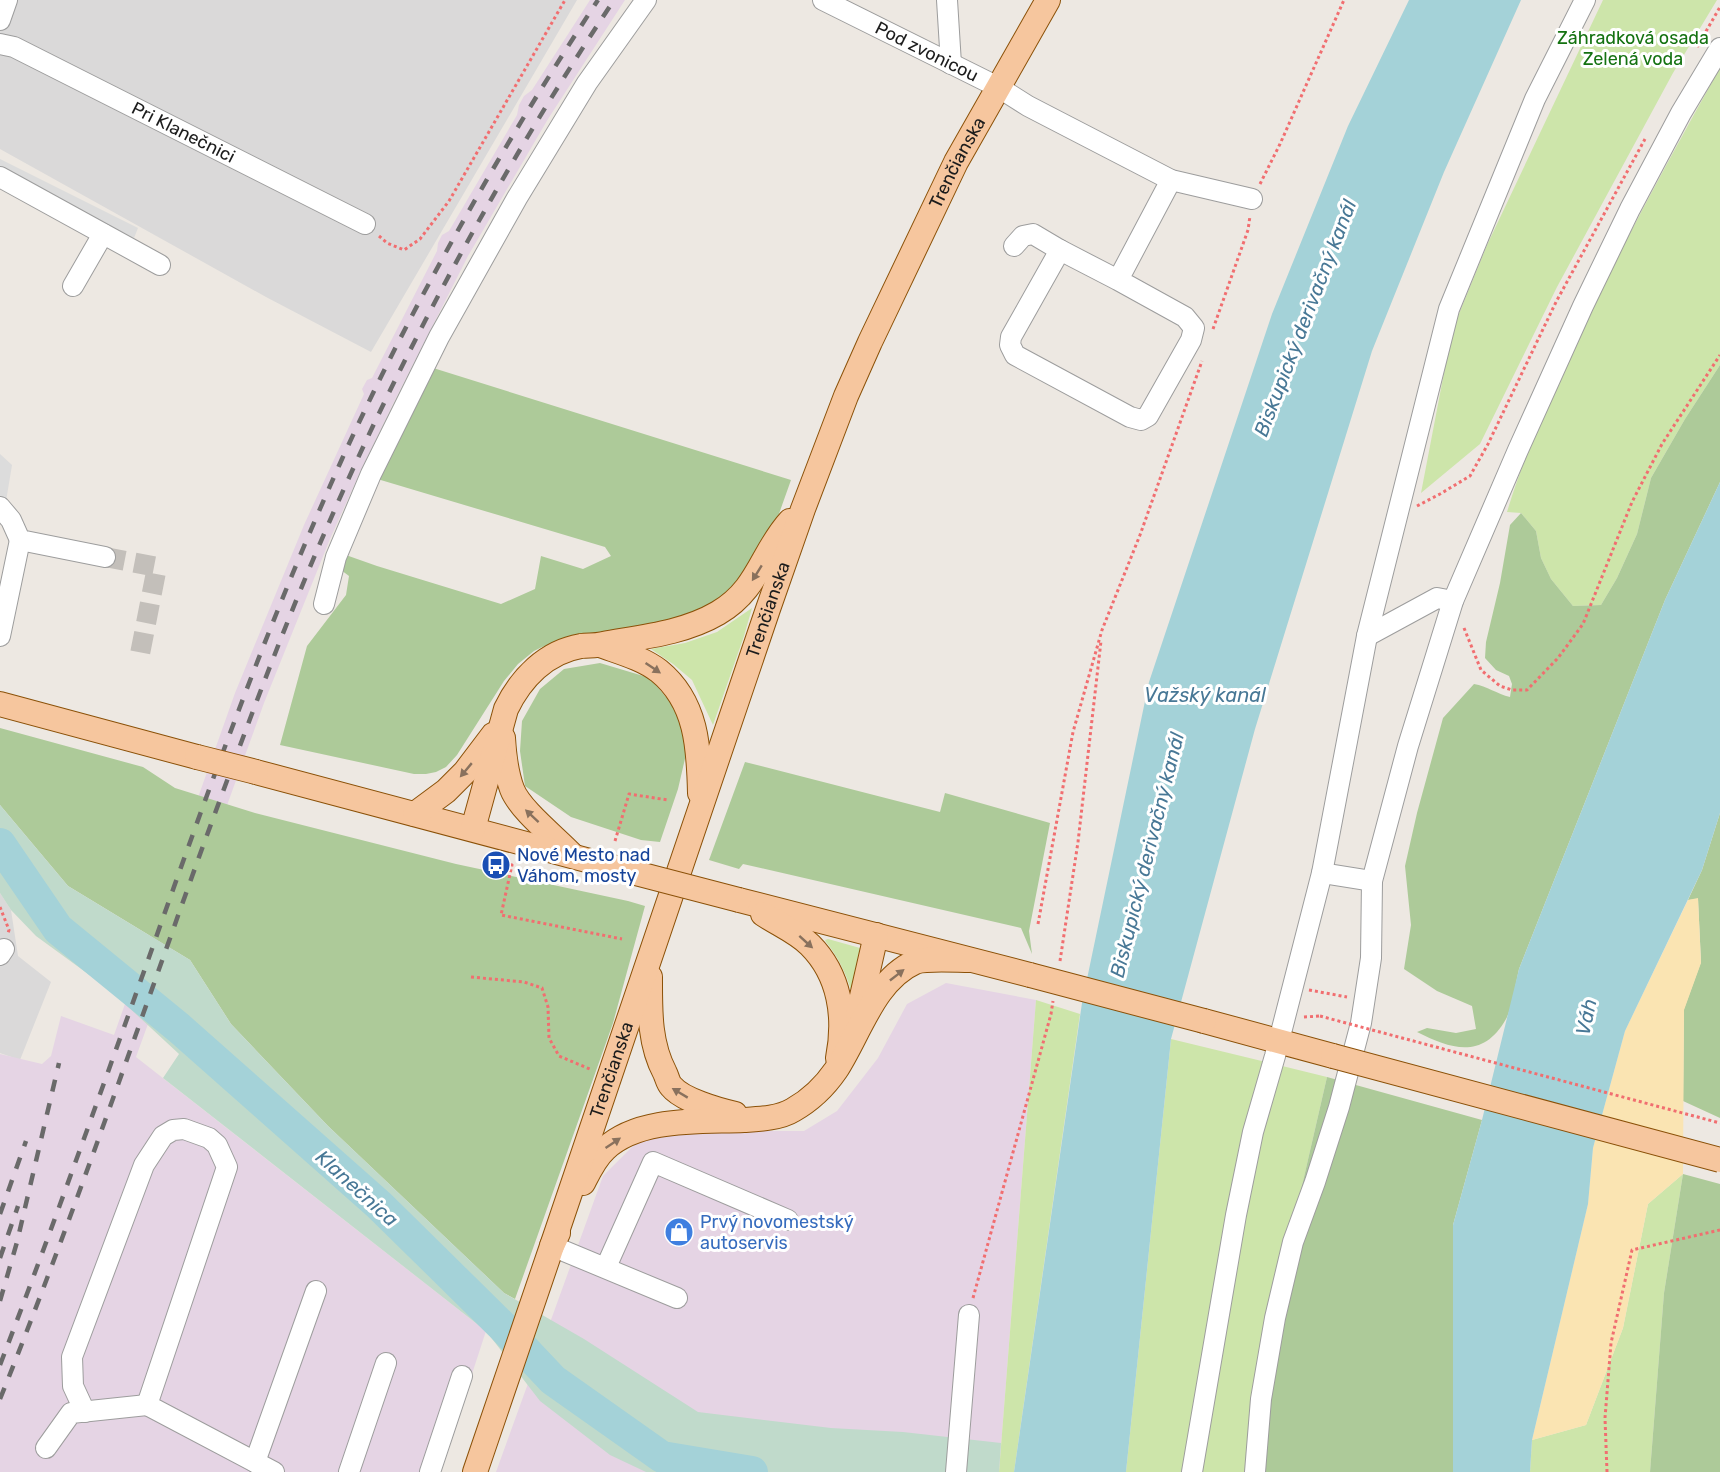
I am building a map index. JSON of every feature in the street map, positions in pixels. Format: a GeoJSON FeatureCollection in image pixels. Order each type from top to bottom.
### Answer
{"type":"FeatureCollection","features":[{"type":"Feature","properties":{"kind":"main road","name":"Trenčianska"},"geometry":{"type":"LineString","coordinates":[[552,1246],[594,1117],[803,509],[846,396],[956,162],[1048,0]]}},
{"type":"Feature","properties":{"kind":"main road"},"geometry":{"type":"LineString","coordinates":[[472,829],[502,724],[513,695],[529,674],[542,663],[567,650],[692,626],[719,612],[747,590],[779,533],[803,509]]}},
{"type":"Feature","properties":{"kind":"main road"},"geometry":{"type":"LineString","coordinates":[[600,645],[658,670],[674,686],[684,701],[693,722],[699,750],[701,808]]}},
{"type":"Feature","properties":{"kind":"main road"},"geometry":{"type":"LineString","coordinates":[[0,704],[1204,1021],[1720,1160]]}},
{"type":"Feature","properties":{"kind":"main road"},"geometry":{"type":"LineString","coordinates":[[415,814],[446,791],[465,772],[502,724]]}},
{"type":"Feature","properties":{"kind":"main road"},"geometry":{"type":"LineString","coordinates":[[502,724],[505,763],[512,790],[521,805],[574,856]]}},
{"type":"Feature","properties":{"kind":"main road"},"geometry":{"type":"LineString","coordinates":[[739,900],[800,936],[830,970],[837,988],[841,1016],[842,1039],[835,1072]]}},
{"type":"Feature","properties":{"kind":"main road"},"geometry":{"type":"LineString","coordinates":[[853,1040],[876,935]]}},
{"type":"Feature","properties":{"kind":"main road"},"geometry":{"type":"LineString","coordinates":[[651,956],[650,1003],[653,1042],[658,1060],[672,1087],[707,1108],[755,1119]]}},
{"type":"Feature","properties":{"kind":"main road"},"geometry":{"type":"LineString","coordinates":[[475,1472],[552,1246],[592,1164],[604,1149],[631,1132],[648,1127],[755,1119],[791,1112],[817,1092],[835,1072],[885,985],[897,972],[917,961],[969,960]]}},
{"type":"Feature","properties":{"kind":"street"},"geometry":{"type":"LineString","coordinates":[[0,20],[7,0]]}},
{"type":"Feature","properties":{"kind":"street"},"geometry":{"type":"LineString","coordinates":[[324,604],[336,557],[367,484],[439,337],[517,198],[587,83],[646,0]]}},
{"type":"Feature","properties":{"kind":"street","name":"Pod zvonicou"},"geometry":{"type":"LineString","coordinates":[[823,0],[998,87],[1028,106],[1171,180],[1252,199]]}},
{"type":"Feature","properties":{"kind":"street"},"geometry":{"type":"LineString","coordinates":[[947,0],[951,64]]}},
{"type":"Feature","properties":{"kind":"street"},"geometry":{"type":"LineString","coordinates":[[1192,1472],[1252,1132],[1322,873],[1367,636],[1449,309],[1535,99],[1585,0]]}},
{"type":"Feature","properties":{"kind":"street","name":"Pri Klanečnici"},"geometry":{"type":"LineString","coordinates":[[0,44],[14,47],[365,224]]}},
{"type":"Feature","properties":{"kind":"street"},"geometry":{"type":"LineString","coordinates":[[1255,1472],[1261,1399],[1275,1318],[1293,1242],[1339,1107],[1361,1023],[1371,958],[1372,881],[1408,746],[1453,601],[1583,306],[1630,209],[1676,123],[1720,48]]}},
{"type":"Feature","properties":{"kind":"street"},"geometry":{"type":"LineString","coordinates":[[0,177],[160,265]]}},
{"type":"Feature","properties":{"kind":"street"},"geometry":{"type":"LineString","coordinates":[[1118,280],[1171,180]]}},
{"type":"Feature","properties":{"kind":"street"},"geometry":{"type":"LineString","coordinates":[[73,286],[103,234]]}},
{"type":"Feature","properties":{"kind":"street"},"geometry":{"type":"LineString","coordinates":[[1014,246],[1023,236],[1033,234],[1185,317],[1194,328],[1191,340],[1148,416],[1141,420],[1130,417],[1015,356],[1010,345],[1011,337],[1060,250]]}},
{"type":"Feature","properties":{"kind":"street"},"geometry":{"type":"LineString","coordinates":[[0,636],[20,540],[6,514]]}},
{"type":"Feature","properties":{"kind":"street"},"geometry":{"type":"LineString","coordinates":[[20,540],[105,557]]}},
{"type":"Feature","properties":{"kind":"street"},"geometry":{"type":"LineString","coordinates":[[1367,636],[1437,598],[1453,601]]}},
{"type":"Feature","properties":{"kind":"street"},"geometry":{"type":"LineString","coordinates":[[1322,873],[1372,881]]}},
{"type":"Feature","properties":{"kind":"street"},"geometry":{"type":"LineString","coordinates":[[84,1412],[73,1386],[72,1357],[144,1165],[163,1136],[173,1130],[184,1129],[209,1138],[217,1145],[227,1167],[147,1405]]}},
{"type":"Feature","properties":{"kind":"street"},"geometry":{"type":"LineString","coordinates":[[606,1267],[653,1162],[788,1220]]}},
{"type":"Feature","properties":{"kind":"street"},"geometry":{"type":"LineString","coordinates":[[552,1246],[677,1298]]}},
{"type":"Feature","properties":{"kind":"street"},"geometry":{"type":"LineString","coordinates":[[255,1462],[316,1291]]}},
{"type":"Feature","properties":{"kind":"street"},"geometry":{"type":"LineString","coordinates":[[956,1464],[969,1315]]}},
{"type":"Feature","properties":{"kind":"street"},"geometry":{"type":"LineString","coordinates":[[349,1472],[386,1363]]}},
{"type":"Feature","properties":{"kind":"street"},"geometry":{"type":"LineString","coordinates":[[430,1472],[462,1376]]}},
{"type":"Feature","properties":{"kind":"street"},"geometry":{"type":"LineString","coordinates":[[46,1448],[71,1413],[147,1405],[274,1472]]}},
{"type":"Feature","properties":{"kind":"path"},"geometry":{"type":"LineString","coordinates":[[365,224],[387,243],[404,250],[420,239],[449,201],[565,0]]}},
{"type":"Feature","properties":{"kind":"path"},"geometry":{"type":"LineString","coordinates":[[1213,329],[1248,230],[1252,199],[1280,144],[1344,0]]}},
{"type":"Feature","properties":{"kind":"path"},"geometry":{"type":"LineString","coordinates":[[1697,47],[1720,7]]}},
{"type":"Feature","properties":{"kind":"path"},"geometry":{"type":"LineString","coordinates":[[1399,510],[1413,508],[1470,476],[1488,444],[1556,302],[1646,136]]}},
{"type":"Feature","properties":{"kind":"path"},"geometry":{"type":"LineString","coordinates":[[1038,924],[1073,732],[1098,641],[1140,535],[1205,351]]}},
{"type":"Feature","properties":{"kind":"path"},"geometry":{"type":"LineString","coordinates":[[1453,601],[1481,670],[1500,686],[1512,690],[1527,690],[1558,658],[1583,624],[1632,502],[1662,444],[1720,355]]}},
{"type":"Feature","properties":{"kind":"path"},"geometry":{"type":"LineString","coordinates":[[615,841],[629,794],[668,800]]}},
{"type":"Feature","properties":{"kind":"path"},"geometry":{"type":"LineString","coordinates":[[495,865],[497,861],[512,865],[501,915],[622,939]]}},
{"type":"Feature","properties":{"kind":"path"},"geometry":{"type":"LineString","coordinates":[[0,907],[9,930],[2,952]]}},
{"type":"Feature","properties":{"kind":"path"},"geometry":{"type":"LineString","coordinates":[[471,977],[524,982],[542,988],[548,1007],[549,1038],[559,1056],[597,1072]]}},
{"type":"Feature","properties":{"kind":"path"},"geometry":{"type":"LineString","coordinates":[[1292,986],[1364,1000]]}},
{"type":"Feature","properties":{"kind":"path"},"geometry":{"type":"LineString","coordinates":[[1320,1016],[1720,1123]]}},
{"type":"Feature","properties":{"kind":"path"},"geometry":{"type":"LineString","coordinates":[[1607,1472],[1605,1418],[1611,1343],[1632,1250],[1720,1230]]}},
{"type":"Feature","properties":{"kind":"shaded area"},"geometry":{"type":"Polygon","coordinates":[[[0,0],[577,0],[371,352],[266,297],[0,149],[0,0]]]}},
{"type":"Feature","properties":{"kind":"shaded area"},"geometry":{"type":"Polygon","coordinates":[[[590,0],[625,0],[548,119],[468,256],[361,470],[330,539],[264,703],[136,1057],[486,1331],[440,1472],[0,1472],[0,1054],[42,1064],[51,1056],[61,1016],[114,1035],[235,693],[304,525],[364,394],[362,389],[367,380],[372,378],[437,251],[442,235],[449,231],[517,115],[524,96],[532,90],[590,0]]]}},
{"type":"Feature","properties":{"kind":"shaded area"},"geometry":{"type":"Polygon","coordinates":[[[0,159],[138,228],[134,238],[0,171],[0,159]]]}},
{"type":"Feature","properties":{"kind":"shaded area"},"geometry":{"type":"Polygon","coordinates":[[[0,454],[12,465],[2,525],[0,525],[0,454]]]}},
{"type":"Feature","properties":{"kind":"shaded area"},"geometry":{"type":"Polygon","coordinates":[[[0,893],[11,910],[18,956],[51,982],[20,1060],[0,1053],[0,893]]]}},
{"type":"Feature","properties":{"kind":"shaded area"},"geometry":{"type":"Polygon","coordinates":[[[946,983],[1036,1000],[999,1472],[496,1472],[603,1176],[643,1136],[699,1131],[804,1131],[837,1111],[878,1058],[907,1004],[946,983]]]}},
{"type":"Feature","properties":{"kind":"green space","name":"Záhradková osada Zelená voda"},"geometry":{"type":"Polygon","coordinates":[[[1603,0],[1717,0],[1673,73],[1557,287],[1480,444],[1421,493],[1452,331],[1487,245],[1603,0]]]}},
{"type":"Feature","properties":{"kind":"green space"},"geometry":{"type":"Polygon","coordinates":[[[1720,68],[1720,365],[1651,478],[1637,534],[1617,578],[1601,605],[1573,606],[1551,579],[1541,558],[1536,531],[1521,513],[1507,512],[1533,439],[1600,291],[1720,68]]]}},
{"type":"Feature","properties":{"kind":"green space"},"geometry":{"type":"Polygon","coordinates":[[[1720,365],[1720,482],[1665,600],[1519,969],[1508,1015],[1497,1032],[1477,1046],[1454,1046],[1430,1038],[1417,1032],[1427,1028],[1456,1033],[1476,1029],[1472,1006],[1437,991],[1404,969],[1411,925],[1405,866],[1443,718],[1474,684],[1510,697],[1512,684],[1509,676],[1496,670],[1485,658],[1486,642],[1500,583],[1510,525],[1521,513],[1536,531],[1541,558],[1551,579],[1573,606],[1601,605],[1617,578],[1637,534],[1651,478],[1720,365]]]}},
{"type":"Feature","properties":{"kind":"green space"},"geometry":{"type":"Polygon","coordinates":[[[430,367],[791,480],[775,525],[753,572],[688,622],[572,638],[534,651],[518,664],[504,681],[457,755],[446,767],[436,772],[414,774],[280,745],[307,646],[346,595],[349,576],[341,570],[343,554],[501,604],[535,589],[541,556],[583,569],[611,556],[605,547],[374,478],[430,367]]]}},
{"type":"Feature","properties":{"kind":"green space"},"geometry":{"type":"Polygon","coordinates":[[[752,608],[713,725],[692,680],[651,649],[685,643],[717,632],[752,608]]]}},
{"type":"Feature","properties":{"kind":"green space"},"geometry":{"type":"Polygon","coordinates":[[[600,663],[650,678],[676,709],[687,750],[678,789],[660,842],[641,840],[571,817],[525,786],[520,751],[522,721],[540,689],[564,669],[600,663]]]}},
{"type":"Feature","properties":{"kind":"green space"},"geometry":{"type":"Polygon","coordinates":[[[0,728],[143,767],[175,788],[255,813],[456,864],[645,906],[613,1023],[515,1299],[504,1293],[328,1126],[231,1024],[190,960],[68,886],[0,805],[0,728]]]}},
{"type":"Feature","properties":{"kind":"green space"},"geometry":{"type":"Polygon","coordinates":[[[745,762],[940,812],[945,793],[1050,823],[1029,931],[1032,954],[1021,928],[743,864],[739,869],[709,860],[745,762]]]}},
{"type":"Feature","properties":{"kind":"green space"},"geometry":{"type":"Polygon","coordinates":[[[0,805],[68,886],[190,960],[231,1024],[328,1126],[504,1293],[584,1339],[698,1412],[831,1428],[903,1432],[1001,1443],[999,1472],[646,1472],[610,1455],[540,1401],[486,1331],[163,1078],[179,1054],[110,990],[36,936],[11,910],[0,893],[0,805]]]}},
{"type":"Feature","properties":{"kind":"green space"},"geometry":{"type":"Polygon","coordinates":[[[1720,813],[1720,1118],[1683,1101],[1684,1009],[1701,962],[1698,899],[1688,900],[1702,870],[1720,813]]]}},
{"type":"Feature","properties":{"kind":"green space"},"geometry":{"type":"Polygon","coordinates":[[[825,940],[860,948],[851,990],[841,964],[825,940]]]}},
{"type":"Feature","properties":{"kind":"green space"},"geometry":{"type":"Polygon","coordinates":[[[1036,1000],[1080,1014],[1014,1472],[999,1472],[1036,1000]]]}},
{"type":"Feature","properties":{"kind":"green space"},"geometry":{"type":"Polygon","coordinates":[[[1171,1039],[1327,1077],[1270,1325],[1255,1472],[1126,1472],[1171,1039]]]}},
{"type":"Feature","properties":{"kind":"green space"},"geometry":{"type":"Polygon","coordinates":[[[1327,1077],[1482,1120],[1453,1225],[1453,1472],[1255,1472],[1270,1325],[1327,1077]]]}},
{"type":"Feature","properties":{"kind":"green space"},"geometry":{"type":"Polygon","coordinates":[[[1683,1174],[1664,1293],[1650,1472],[1530,1472],[1532,1440],[1586,1425],[1623,1328],[1648,1204],[1683,1174]]]}},
{"type":"Feature","properties":{"kind":"green space"},"geometry":{"type":"Polygon","coordinates":[[[1683,1174],[1720,1184],[1720,1472],[1650,1472],[1664,1293],[1683,1174]]]}},
{"type":"Feature","properties":{"kind":"sand"},"geometry":{"type":"Polygon","coordinates":[[[1698,898],[1701,963],[1684,1010],[1683,1174],[1648,1204],[1623,1328],[1586,1425],[1532,1440],[1588,1204],[1593,1148],[1625,1031],[1688,900],[1698,898]]]}},
{"type":"Feature","properties":{"kind":"water","name":"Važský kanál"},"geometry":{"type":"Polygon","coordinates":[[[1409,0],[1521,0],[1444,172],[1372,351],[1255,729],[1171,1039],[1126,1472],[1014,1472],[1082,1003],[1149,682],[1272,314],[1348,126],[1409,0]]]}},
{"type":"Feature","properties":{"kind":"water","name":"Váh"},"geometry":{"type":"Polygon","coordinates":[[[1720,482],[1720,813],[1702,870],[1625,1031],[1593,1148],[1588,1204],[1532,1440],[1530,1472],[1453,1472],[1453,1225],[1482,1120],[1519,969],[1665,600],[1720,482]]]}},
{"type":"Feature","properties":{"kind":"waterway","name":"Klanečnica"},"geometry":{"type":"LineString","coordinates":[[0,844],[58,929],[179,1028],[379,1205],[500,1324],[553,1380],[662,1457],[752,1472]]}},
{"type":"Feature","properties":{"kind":"tunnel"},"geometry":{"type":"LineString","coordinates":[[105,557],[157,567],[139,659]]}},
{"type":"Feature","properties":{"kind":"railway"},"geometry":{"type":"LineString","coordinates":[[0,1365],[216,772],[289,583],[342,459],[399,340],[461,224],[562,55],[598,0]]}},
{"type":"Feature","properties":{"kind":"railway"},"geometry":{"type":"LineString","coordinates":[[0,1399],[77,1197],[242,740],[318,548],[383,406],[454,267],[531,132],[614,0]]}},
{"type":"Feature","properties":{"kind":"railway"},"geometry":{"type":"LineString","coordinates":[[0,1301],[17,1242],[59,1063]]}},
{"type":"Feature","properties":{"kind":"railway"},"geometry":{"type":"LineString","coordinates":[[0,1214],[26,1141]]}},
{"type":"Feature","properties":{"kind":"railway"},"geometry":{"type":"LineString","coordinates":[[0,1258],[18,1206]]}},
{"type":"Feature","properties":{"kind":"place","name":"Nové Mesto nad Váhom, mosty"},"geometry":{"type":"Point","coordinates":[496,865]}},
{"type":"Feature","properties":{"kind":"place","name":"Prvý novomestský autoservis"},"geometry":{"type":"Point","coordinates":[679,1232]}},
{"type":"Feature","properties":{"kind":"water label","name":"Biskupický derivačný kanál"},"geometry":{"type":"Point","coordinates":[1305,318]}},
{"type":"Feature","properties":{"kind":"water label","name":"Biskupický derivačný kanál"},"geometry":{"type":"Point","coordinates":[1147,855]}}]}
